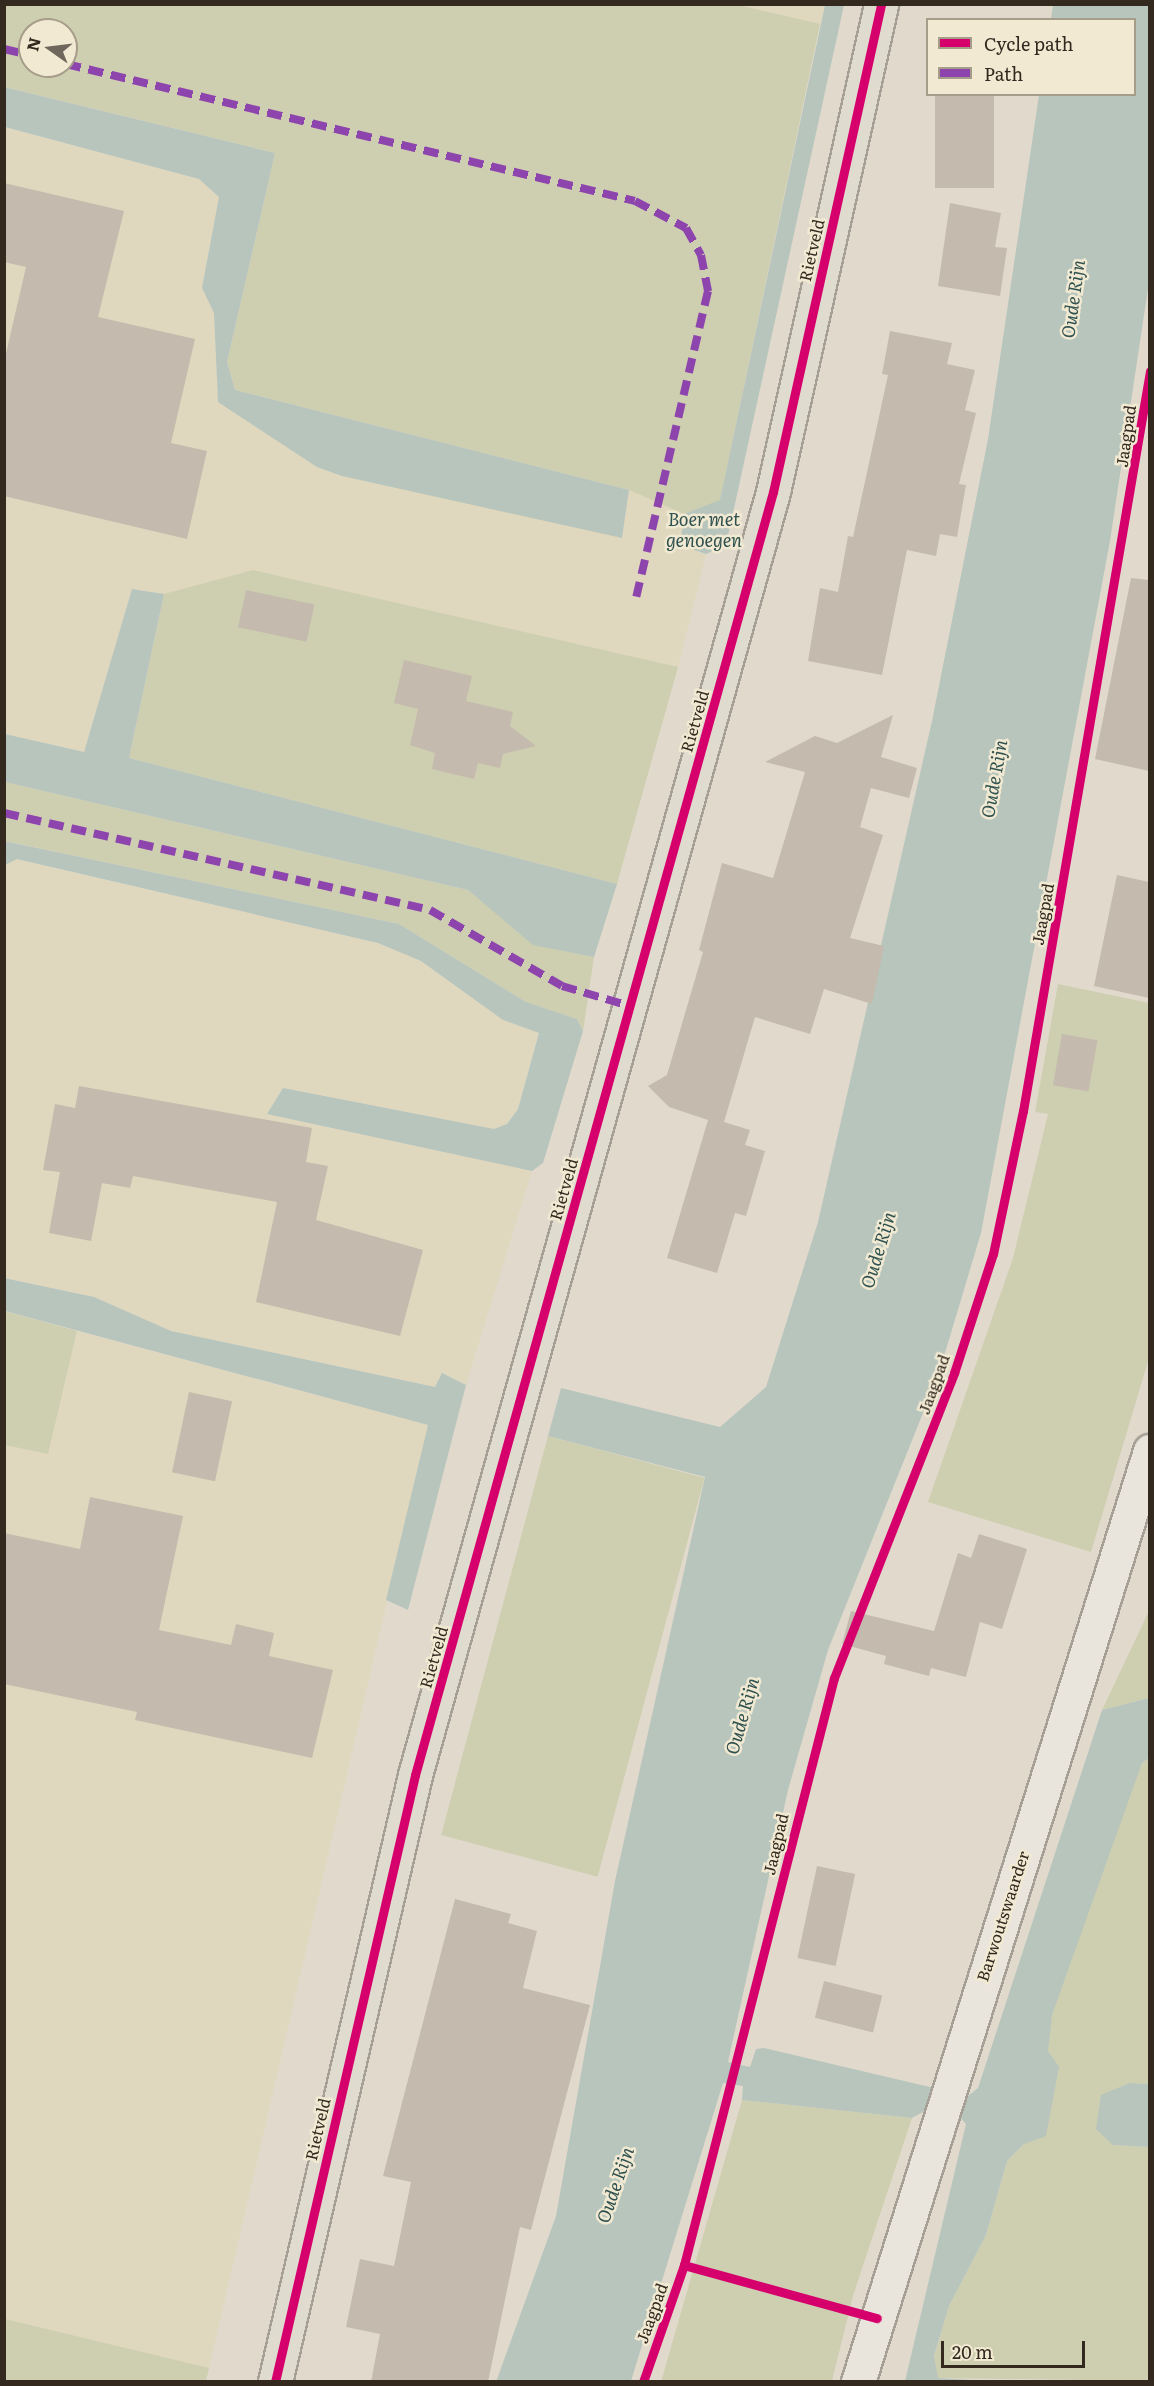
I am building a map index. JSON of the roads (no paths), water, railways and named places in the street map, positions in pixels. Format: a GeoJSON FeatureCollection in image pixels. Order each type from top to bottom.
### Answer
{"type":"FeatureCollection","features":[{"type":"Feature","properties":{"kind":"main road","name":"Rietveld"},"geometry":{"type":"LineString","coordinates":[[275,2382],[415,1775],[773,492],[881,4]]}},
{"type":"Feature","properties":{"kind":"street","name":"Barwoutswaarder"},"geometry":{"type":"LineString","coordinates":[[858,2382],[955,2065],[1149,1451]]}},
{"type":"Feature","properties":{"kind":"water","name":"Boer met genoegen"},"geometry":{"type":"Polygon","coordinates":[[[825,5],[844,5],[726,545],[706,554],[680,545],[684,514],[720,500],[825,5]]]}},
{"type":"Feature","properties":{"kind":"water","name":"Oude Rijn"},"geometry":{"type":"Polygon","coordinates":[[[1053,5],[1149,5],[1149,282],[1110,541],[981,1233],[939,1373],[828,1650],[788,1790],[728,2062],[750,2067],[756,2049],[764,2048],[968,2096],[978,2088],[1102,1710],[1149,1698],[1149,1758],[1142,1763],[1052,2015],[1048,2051],[1059,2067],[1046,2136],[1024,2144],[1007,2161],[986,2235],[949,2306],[934,2356],[938,2378],[989,2381],[905,2381],[966,2124],[959,2116],[925,2111],[912,2118],[742,2100],[743,2086],[723,2083],[631,2381],[496,2382],[556,2216],[615,1881],[705,1477],[548,1436],[561,1388],[720,1427],[766,1387],[818,1222],[932,721],[988,439],[1039,96],[1136,96],[1136,18],[1051,18],[1053,5]]]}},
{"type":"Feature","properties":{"kind":"water"},"geometry":{"type":"Polygon","coordinates":[[[4,87],[275,153],[227,362],[235,390],[629,490],[622,538],[342,476],[317,467],[218,402],[214,313],[202,288],[219,197],[199,179],[5,127],[4,87]]]}},
{"type":"Feature","properties":{"kind":"water"},"geometry":{"type":"Polygon","coordinates":[[[132,589],[164,594],[129,758],[617,884],[594,957],[533,945],[468,890],[5,782],[5,734],[84,752],[132,589]]]}},
{"type":"Feature","properties":{"kind":"water"},"geometry":{"type":"Polygon","coordinates":[[[4,841],[399,924],[526,1002],[577,1019],[583,1031],[543,1163],[532,1171],[267,1114],[283,1088],[494,1129],[507,1124],[518,1109],[539,1033],[503,1020],[421,961],[378,943],[17,859],[5,865],[4,841]]]}},
{"type":"Feature","properties":{"kind":"water"},"geometry":{"type":"Polygon","coordinates":[[[4,1278],[94,1297],[171,1331],[435,1387],[442,1373],[466,1385],[408,1610],[386,1600],[428,1425],[5,1311],[4,1278]]]}},
{"type":"Feature","properties":{"kind":"water"},"geometry":{"type":"Polygon","coordinates":[[[1130,2083],[1149,2084],[1149,2147],[1113,2145],[1096,2129],[1101,2095],[1130,2083]]]}}]}
